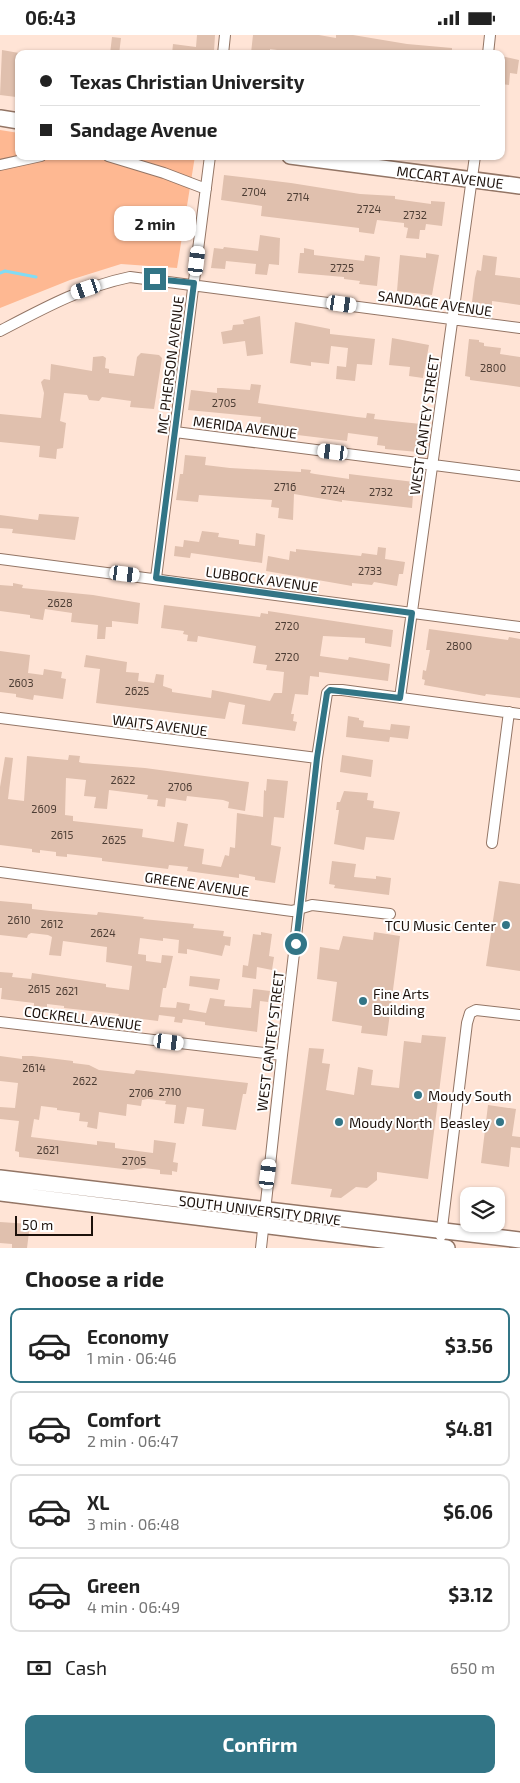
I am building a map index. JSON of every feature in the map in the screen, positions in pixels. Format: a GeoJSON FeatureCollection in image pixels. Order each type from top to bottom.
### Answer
{"type":"FeatureCollection","features":[{"type":"Feature","properties":{"kind":"main road"},"geometry":{"type":"LineString","coordinates":[[0,118],[15,120]]}},
{"type":"Feature","properties":{"kind":"main road","name":"MCCART AVENUE"},"geometry":{"type":"LineString","coordinates":[[320,160],[520,186]]}},
{"type":"Feature","properties":{"kind":"main road","name":"SOUTH UNIVERSITY DRIVE"},"geometry":{"type":"LineString","coordinates":[[0,1178],[264,1218],[443,1248]]}},
{"type":"Feature","properties":{"kind":"main road","name":"SOUTH UNIVERSITY DRIVE"},"geometry":{"type":"LineString","coordinates":[[0,1193],[264,1218],[442,1230],[520,1240]]}},
{"type":"Feature","properties":{"kind":"street"},"geometry":{"type":"LineString","coordinates":[[223,50],[225,35]]}},
{"type":"Feature","properties":{"kind":"street"},"geometry":{"type":"LineString","coordinates":[[488,50],[490,35]]}},
{"type":"Feature","properties":{"kind":"street"},"geometry":{"type":"LineString","coordinates":[[0,165],[22,160]]}},
{"type":"Feature","properties":{"kind":"street"},"geometry":{"type":"LineString","coordinates":[[121,160],[164,173],[206,189]]}},
{"type":"Feature","properties":{"kind":"street","name":"MC PHERSON AVENUE"},"geometry":{"type":"LineString","coordinates":[[156,578],[210,160]]}},
{"type":"Feature","properties":{"kind":"street","name":"WEST CANTEY STREET"},"geometry":{"type":"LineString","coordinates":[[261,1248],[317,758],[327,693],[330,690],[400,698],[474,160]]}},
{"type":"Feature","properties":{"kind":"street","name":"SANDAGE AVENUE"},"geometry":{"type":"LineString","coordinates":[[0,331],[73,293],[99,284],[130,277],[194,283],[520,328]]}},
{"type":"Feature","properties":{"kind":"street","name":"MERIDA AVENUE"},"geometry":{"type":"LineString","coordinates":[[175,431],[520,476]]}},
{"type":"Feature","properties":{"kind":"street","name":"LUBBOCK AVENUE"},"geometry":{"type":"LineString","coordinates":[[0,559],[520,627]]}},
{"type":"Feature","properties":{"kind":"street"},"geometry":{"type":"LineString","coordinates":[[400,698],[520,714]]}},
{"type":"Feature","properties":{"kind":"street"},"geometry":{"type":"LineString","coordinates":[[492,843],[509,712]]}},
{"type":"Feature","properties":{"kind":"street","name":"WAITS AVENUE"},"geometry":{"type":"LineString","coordinates":[[0,718],[317,758]]}},
{"type":"Feature","properties":{"kind":"street","name":"GREENE AVENUE"},"geometry":{"type":"LineString","coordinates":[[0,872],[292,911],[312,905],[390,914]]}},
{"type":"Feature","properties":{"kind":"street"},"geometry":{"type":"LineString","coordinates":[[443,1248],[442,1230],[467,1023],[470,1013],[476,1010],[520,1015]]}},
{"type":"Feature","properties":{"kind":"street","name":"COCKRELL AVENUE"},"geometry":{"type":"LineString","coordinates":[[0,1022],[282,1055]]}},
{"type":"Feature","properties":{"kind":"shaded area"},"geometry":{"type":"Polygon","coordinates":[[[0,130],[15,132],[15,160],[194,160],[177,268],[121,264],[70,280],[0,308],[0,130]]]}},
{"type":"Feature","properties":{"kind":"building"},"geometry":{"type":"Polygon","coordinates":[[[197,35],[215,35],[214,50],[172,50],[173,44],[196,47],[197,35]]]}},
{"type":"Feature","properties":{"kind":"building"},"geometry":{"type":"Polygon","coordinates":[[[253,35],[319,35],[336,38],[336,35],[353,35],[407,44],[452,48],[452,50],[251,50],[253,35]]]}},
{"type":"Feature","properties":{"kind":"building"},"geometry":{"type":"Polygon","coordinates":[[[112,37],[121,38],[120,50],[110,50],[112,37]]]}},
{"type":"Feature","properties":{"kind":"building"},"geometry":{"type":"Polygon","coordinates":[[[2,50],[15,52],[15,97],[0,95],[2,50]]]}},
{"type":"Feature","properties":{"kind":"building"},"geometry":{"type":"Polygon","coordinates":[[[505,57],[519,60],[517,74],[510,73],[509,85],[505,84],[505,57]]]}},
{"type":"Feature","properties":{"kind":"building"},"geometry":{"type":"Polygon","coordinates":[[[224,175],[360,194],[395,196],[395,199],[431,204],[431,201],[445,202],[442,226],[426,224],[425,230],[420,230],[419,239],[406,238],[408,228],[404,227],[404,223],[377,220],[374,234],[359,232],[359,228],[261,216],[262,206],[221,200],[224,175]]]}},
{"type":"Feature","properties":{"kind":"building"},"geometry":{"type":"Polygon","coordinates":[[[260,235],[280,238],[279,265],[269,264],[267,275],[255,274],[256,264],[226,261],[225,269],[211,268],[214,248],[223,249],[224,247],[258,251],[260,235]]]}},
{"type":"Feature","properties":{"kind":"building"},"geometry":{"type":"Polygon","coordinates":[[[304,248],[314,250],[314,255],[364,261],[365,255],[380,257],[377,286],[359,284],[360,281],[344,279],[344,277],[298,273],[300,253],[304,253],[304,248]]]}},
{"type":"Feature","properties":{"kind":"building"},"geometry":{"type":"Polygon","coordinates":[[[426,253],[439,255],[432,295],[397,291],[400,255],[426,258],[426,253]]]}},
{"type":"Feature","properties":{"kind":"building"},"geometry":{"type":"Polygon","coordinates":[[[483,255],[497,257],[495,275],[520,278],[520,305],[492,301],[492,305],[472,302],[475,278],[477,270],[481,271],[483,255]]]}},
{"type":"Feature","properties":{"kind":"building"},"geometry":{"type":"Polygon","coordinates":[[[260,316],[263,354],[247,356],[245,341],[223,344],[221,332],[232,330],[233,325],[244,324],[243,320],[260,316]]]}},
{"type":"Feature","properties":{"kind":"building"},"geometry":{"type":"Polygon","coordinates":[[[295,322],[330,329],[330,334],[375,339],[372,365],[357,364],[355,381],[336,379],[337,366],[346,367],[348,348],[331,346],[329,364],[311,362],[311,366],[290,363],[295,322]]]}},
{"type":"Feature","properties":{"kind":"building"},"geometry":{"type":"Polygon","coordinates":[[[392,338],[429,345],[423,378],[409,376],[410,367],[389,365],[392,338]]]}},
{"type":"Feature","properties":{"kind":"building"},"geometry":{"type":"Polygon","coordinates":[[[469,339],[479,340],[479,342],[484,343],[484,346],[501,348],[500,354],[520,357],[520,387],[470,380],[470,377],[465,376],[469,339]]]}},
{"type":"Feature","properties":{"kind":"building"},"geometry":{"type":"Polygon","coordinates":[[[141,353],[159,355],[162,358],[154,409],[130,407],[131,401],[102,397],[99,401],[89,400],[87,395],[64,393],[60,421],[66,423],[63,448],[57,449],[56,459],[39,457],[40,446],[0,442],[0,414],[41,418],[44,393],[41,382],[44,379],[50,380],[51,364],[92,371],[93,357],[103,356],[106,358],[105,368],[109,369],[109,373],[134,376],[137,357],[141,353]]]}},
{"type":"Feature","properties":{"kind":"building"},"geometry":{"type":"Polygon","coordinates":[[[251,384],[261,385],[258,403],[366,418],[367,413],[375,414],[374,419],[421,424],[418,452],[385,449],[385,446],[377,445],[378,437],[348,433],[347,441],[259,430],[261,417],[188,410],[191,390],[217,393],[217,388],[250,390],[251,384]]]}},
{"type":"Feature","properties":{"kind":"building"},"geometry":{"type":"Polygon","coordinates":[[[185,455],[206,457],[205,465],[230,468],[301,472],[301,469],[311,470],[310,473],[349,479],[349,474],[414,482],[412,508],[342,500],[342,502],[294,494],[293,520],[278,518],[279,508],[271,507],[272,500],[199,495],[198,502],[176,500],[180,474],[183,474],[185,455]]]}},
{"type":"Feature","properties":{"kind":"building"},"geometry":{"type":"Polygon","coordinates":[[[39,514],[79,517],[75,540],[12,533],[13,529],[0,528],[0,515],[38,520],[39,514]]]}},
{"type":"Feature","properties":{"kind":"building"},"geometry":{"type":"Polygon","coordinates":[[[202,531],[219,533],[218,537],[239,540],[239,544],[255,546],[256,533],[265,535],[262,563],[191,553],[190,558],[174,556],[175,546],[183,547],[184,540],[199,542],[202,531]]]}},
{"type":"Feature","properties":{"kind":"building"},"geometry":{"type":"Polygon","coordinates":[[[378,547],[386,548],[385,559],[405,562],[403,574],[399,574],[397,586],[374,582],[372,585],[352,583],[352,586],[266,571],[268,556],[289,560],[290,551],[296,552],[296,549],[361,556],[362,553],[377,555],[378,547]]]}},
{"type":"Feature","properties":{"kind":"building"},"geometry":{"type":"Polygon","coordinates":[[[13,583],[23,585],[22,588],[93,595],[140,603],[138,624],[112,621],[112,627],[106,627],[105,639],[97,639],[98,625],[71,622],[72,613],[45,609],[43,620],[30,618],[30,615],[0,611],[0,585],[13,586],[13,583]]]}},
{"type":"Feature","properties":{"kind":"building"},"geometry":{"type":"Polygon","coordinates":[[[164,605],[260,617],[261,613],[268,614],[268,611],[393,630],[391,647],[365,643],[365,638],[323,636],[320,656],[348,660],[349,657],[390,664],[388,681],[319,672],[319,677],[310,676],[308,695],[295,694],[291,714],[294,714],[293,721],[297,722],[295,731],[242,724],[245,705],[229,702],[225,719],[96,703],[100,669],[84,667],[86,655],[127,662],[126,672],[139,673],[138,681],[154,683],[156,674],[164,675],[163,686],[172,689],[172,692],[211,698],[212,690],[270,701],[274,693],[282,693],[284,672],[266,670],[267,665],[253,663],[256,646],[198,636],[197,642],[187,641],[188,635],[183,634],[184,631],[161,628],[164,605]]]}},
{"type":"Feature","properties":{"kind":"building"},"geometry":{"type":"Polygon","coordinates":[[[429,629],[508,640],[509,637],[520,639],[520,698],[486,694],[485,696],[424,685],[425,680],[422,679],[423,670],[426,671],[430,650],[426,650],[429,629]]]}},
{"type":"Feature","properties":{"kind":"building"},"geometry":{"type":"Polygon","coordinates":[[[0,651],[30,655],[28,673],[43,675],[44,669],[62,672],[61,678],[66,679],[63,699],[34,695],[33,700],[16,697],[16,694],[0,692],[0,651]]]}},
{"type":"Feature","properties":{"kind":"building"},"geometry":{"type":"Polygon","coordinates":[[[348,716],[364,721],[363,727],[390,730],[391,724],[410,726],[408,739],[390,737],[389,742],[346,737],[348,716]]]}},
{"type":"Feature","properties":{"kind":"building"},"geometry":{"type":"Polygon","coordinates":[[[69,755],[80,756],[79,762],[82,763],[145,768],[249,782],[245,811],[228,808],[229,802],[223,800],[187,796],[186,801],[166,798],[165,807],[157,806],[158,800],[147,799],[148,795],[109,790],[107,809],[94,808],[96,797],[84,796],[86,780],[66,778],[65,815],[73,816],[73,821],[143,829],[142,837],[174,842],[177,822],[188,824],[184,846],[204,849],[202,864],[221,867],[225,855],[229,856],[230,847],[235,848],[237,813],[263,817],[264,790],[266,791],[267,779],[288,781],[284,818],[274,817],[271,845],[281,847],[275,883],[255,880],[255,877],[239,874],[239,878],[187,871],[188,867],[169,865],[168,869],[102,861],[102,858],[67,854],[67,857],[56,856],[56,852],[40,850],[40,853],[32,852],[32,849],[0,845],[0,787],[5,757],[13,758],[8,799],[24,801],[27,756],[68,760],[69,755]]]}},
{"type":"Feature","properties":{"kind":"building"},"geometry":{"type":"Polygon","coordinates":[[[342,755],[373,760],[371,777],[340,772],[342,755]]]}},
{"type":"Feature","properties":{"kind":"building"},"geometry":{"type":"Polygon","coordinates":[[[344,791],[368,793],[367,800],[374,801],[373,808],[400,812],[394,840],[366,837],[364,850],[334,844],[339,810],[336,810],[337,802],[340,802],[344,791]]]}},
{"type":"Feature","properties":{"kind":"building"},"geometry":{"type":"Polygon","coordinates":[[[332,861],[356,864],[354,877],[376,879],[376,876],[391,878],[389,895],[334,888],[335,885],[329,884],[332,861]]]}},
{"type":"Feature","properties":{"kind":"building","name":"TCU Music Center"},"geometry":{"type":"Polygon","coordinates":[[[499,881],[520,884],[520,971],[486,966],[499,881]]]}},
{"type":"Feature","properties":{"kind":"building"},"geometry":{"type":"Polygon","coordinates":[[[0,901],[32,904],[32,909],[97,915],[98,912],[144,917],[143,919],[194,924],[193,928],[224,931],[223,936],[231,937],[230,946],[225,945],[222,956],[187,949],[187,954],[178,953],[179,940],[163,938],[163,941],[140,938],[138,954],[146,955],[146,961],[161,963],[162,955],[173,956],[166,988],[163,988],[160,1007],[176,1008],[177,1002],[190,1004],[189,1010],[206,1013],[210,998],[225,1000],[224,1006],[251,1008],[253,989],[270,991],[268,1002],[260,1001],[257,1032],[205,1025],[205,1022],[183,1019],[182,1023],[174,1022],[175,1017],[159,1015],[158,1021],[118,1016],[119,1014],[64,1008],[64,1006],[47,1004],[47,1007],[34,1006],[34,1003],[1,999],[0,972],[13,973],[12,977],[31,979],[32,973],[106,984],[106,987],[129,990],[132,966],[106,962],[107,947],[63,941],[61,956],[49,955],[52,937],[48,935],[31,933],[27,938],[0,935],[0,901]]]}},
{"type":"Feature","properties":{"kind":"building"},"geometry":{"type":"Polygon","coordinates":[[[261,932],[272,934],[269,956],[274,957],[272,970],[257,967],[256,979],[242,977],[243,965],[248,966],[253,934],[261,935],[261,932]]]}},
{"type":"Feature","properties":{"kind":"building","name":"Fine Arts Building"},"geometry":{"type":"Polygon","coordinates":[[[374,932],[400,936],[387,1036],[361,1033],[362,1026],[332,1021],[337,982],[317,979],[320,947],[339,950],[343,936],[373,940],[374,932]]]}},
{"type":"Feature","properties":{"kind":"building"},"geometry":{"type":"Polygon","coordinates":[[[190,976],[220,979],[218,990],[189,986],[190,976]]]}},
{"type":"Feature","properties":{"kind":"building"},"geometry":{"type":"Polygon","coordinates":[[[422,1035],[446,1037],[428,1179],[377,1172],[377,1180],[367,1188],[356,1187],[341,1198],[330,1197],[332,1189],[291,1184],[309,1048],[324,1049],[322,1063],[330,1064],[326,1090],[354,1095],[358,1067],[373,1070],[371,1085],[399,1088],[404,1041],[421,1043],[422,1035]]]}},
{"type":"Feature","properties":{"kind":"building"},"geometry":{"type":"Polygon","coordinates":[[[0,1056],[22,1059],[22,1056],[32,1056],[73,1061],[73,1063],[89,1065],[99,1070],[134,1074],[136,1070],[248,1083],[246,1094],[243,1094],[236,1130],[202,1126],[204,1109],[187,1107],[184,1124],[174,1123],[176,1105],[165,1104],[166,1101],[148,1099],[142,1100],[141,1106],[127,1104],[126,1116],[99,1112],[97,1129],[87,1127],[88,1122],[79,1121],[80,1113],[57,1110],[57,1108],[41,1106],[39,1120],[34,1119],[31,1137],[97,1145],[97,1141],[115,1143],[115,1148],[153,1153],[154,1140],[176,1143],[173,1162],[178,1163],[177,1172],[172,1171],[172,1175],[160,1174],[160,1170],[144,1168],[132,1170],[19,1157],[19,1152],[15,1151],[19,1121],[0,1119],[0,1107],[15,1108],[18,1083],[0,1081],[0,1056]]]}},
{"type":"Feature","properties":{"kind":"building","name":"Beasley"},"geometry":{"type":"Polygon","coordinates":[[[488,1105],[516,1109],[512,1136],[520,1137],[520,1148],[511,1147],[509,1167],[481,1163],[488,1105]]]}},
{"type":"Feature","properties":{"kind":"building"},"geometry":{"type":"Polygon","coordinates":[[[0,1222],[30,1224],[27,1248],[12,1248],[12,1244],[0,1243],[0,1222]]]}},
{"type":"Feature","properties":{"kind":"waterway"},"geometry":{"type":"LineString","coordinates":[[0,273],[5,271],[36,277]]}},
{"type":"Feature","properties":{"kind":"place","name":"TCU Music Center"},"geometry":{"type":"Point","coordinates":[506,925]}},
{"type":"Feature","properties":{"kind":"place","name":"Fine Arts Building"},"geometry":{"type":"Point","coordinates":[363,1001]}},
{"type":"Feature","properties":{"kind":"place","name":"Moudy South"},"geometry":{"type":"Point","coordinates":[418,1095]}},
{"type":"Feature","properties":{"kind":"place","name":"Moudy North"},"geometry":{"type":"Point","coordinates":[339,1122]}},
{"type":"Feature","properties":{"kind":"place","name":"Beasley"},"geometry":{"type":"Point","coordinates":[500,1122]}},
{"type":"Feature","properties":{"kind":"route"},"geometry":{"type":"LineString","coordinates":[[155,279],[194,283],[156,578],[412,613],[400,698],[342,690],[330,690],[327,693],[317,758],[296,944]]}}]}
